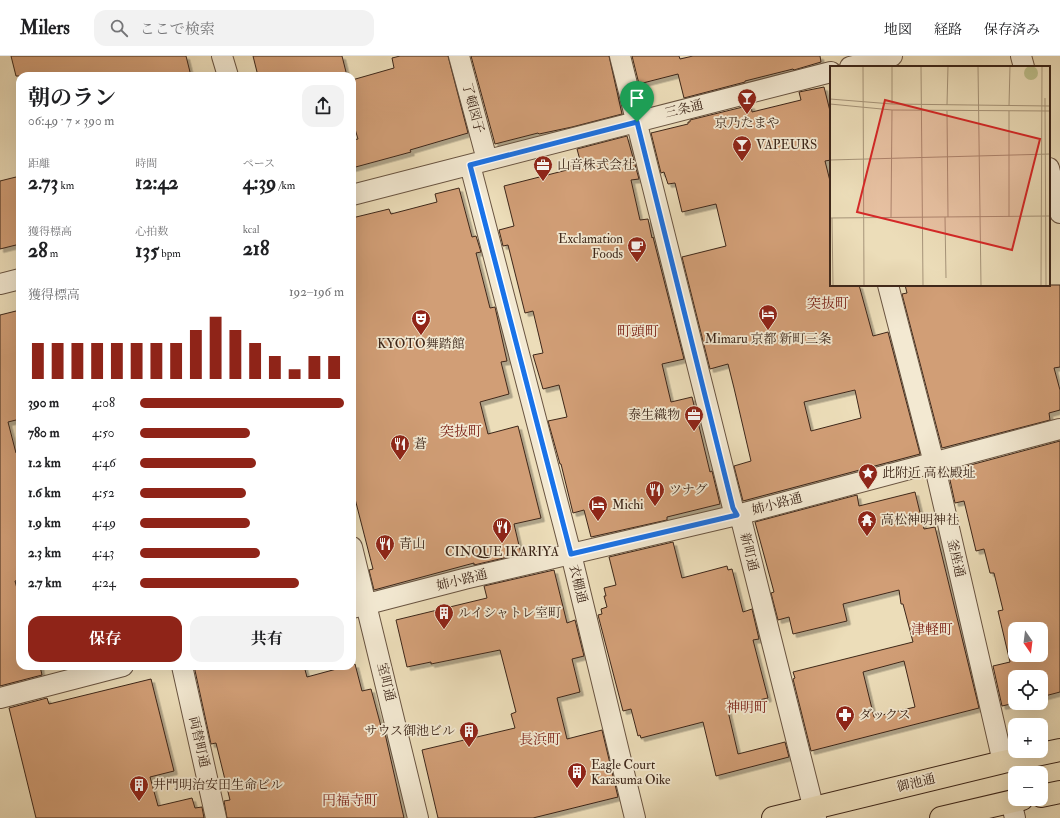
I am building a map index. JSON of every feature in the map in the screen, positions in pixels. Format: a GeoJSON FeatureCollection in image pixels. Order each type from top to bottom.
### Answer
{"type":"FeatureCollection","features":[{"type":"Feature","properties":{"kind":"main road","name":"御池通"},"geometry":{"type":"LineString","coordinates":[[773,818],[815,813],[1003,762],[1060,750]]}},
{"type":"Feature","properties":{"kind":"main road"},"geometry":{"type":"LineString","coordinates":[[1048,795],[1060,792]]}},
{"type":"Feature","properties":{"kind":"main road"},"geometry":{"type":"LineString","coordinates":[[941,818],[1016,806]]}},
{"type":"Feature","properties":{"kind":"street"},"geometry":{"type":"LineString","coordinates":[[222,56],[227,72]]}},
{"type":"Feature","properties":{"kind":"street","name":"了頓図子"},"geometry":{"type":"LineString","coordinates":[[459,56],[478,162]]}},
{"type":"Feature","properties":{"kind":"street","name":"新町通"},"geometry":{"type":"LineString","coordinates":[[620,56],[733,508],[742,522],[815,813]]}},
{"type":"Feature","properties":{"kind":"street"},"geometry":{"type":"LineString","coordinates":[[854,66],[892,56]]}},
{"type":"Feature","properties":{"kind":"street"},"geometry":{"type":"LineString","coordinates":[[1022,56],[1024,66]]}},
{"type":"Feature","properties":{"kind":"street","name":"三条通"},"geometry":{"type":"LineString","coordinates":[[356,194],[830,72]]}},
{"type":"Feature","properties":{"kind":"street","name":"衣棚通"},"geometry":{"type":"LineString","coordinates":[[478,162],[635,818]]}},
{"type":"Feature","properties":{"kind":"street"},"geometry":{"type":"LineString","coordinates":[[1050,172],[1060,213]]}},
{"type":"Feature","properties":{"kind":"street"},"geometry":{"type":"LineString","coordinates":[[0,284],[16,280]]}},
{"type":"Feature","properties":{"kind":"street","name":"釜座通"},"geometry":{"type":"LineString","coordinates":[[888,286],[934,463],[1003,762]]}},
{"type":"Feature","properties":{"kind":"street","name":"姉小路通"},"geometry":{"type":"LineString","coordinates":[[359,607],[464,579],[737,515],[1060,429]]}},
{"type":"Feature","properties":{"kind":"street","name":"室町通"},"geometry":{"type":"LineString","coordinates":[[356,581],[359,607],[418,818]]}},
{"type":"Feature","properties":{"kind":"street"},"geometry":{"type":"LineString","coordinates":[[0,698],[108,670]]}},
{"type":"Feature","properties":{"kind":"street","name":"両替町通"},"geometry":{"type":"LineString","coordinates":[[183,670],[216,818]]}},
{"type":"Feature","properties":{"kind":"building"},"geometry":{"type":"Polygon","coordinates":[[[11,56],[186,56],[190,72],[16,72],[16,76],[11,56]]]}},
{"type":"Feature","properties":{"kind":"building"},"geometry":{"type":"Polygon","coordinates":[[[253,56],[342,56],[346,72],[257,72],[253,56]]]}},
{"type":"Feature","properties":{"kind":"building"},"geometry":{"type":"Polygon","coordinates":[[[400,56],[448,56],[468,133],[410,150],[411,152],[356,167],[356,139],[358,139],[356,132],[356,79],[394,68],[392,58],[400,56]]]}},
{"type":"Feature","properties":{"kind":"building"},"geometry":{"type":"Polygon","coordinates":[[[471,56],[609,56],[622,114],[495,144],[471,56]]]}},
{"type":"Feature","properties":{"kind":"building"},"geometry":{"type":"Polygon","coordinates":[[[632,56],[679,56],[680,59],[693,56],[820,56],[821,62],[684,98],[678,74],[639,84],[632,56]]]}},
{"type":"Feature","properties":{"kind":"building"},"geometry":{"type":"Polygon","coordinates":[[[824,87],[830,111],[830,160],[825,161],[830,181],[830,286],[859,286],[873,336],[888,332],[920,454],[743,501],[734,466],[751,461],[728,364],[710,369],[682,257],[726,246],[716,204],[682,212],[675,183],[668,184],[664,172],[661,173],[651,133],[688,124],[690,120],[751,105],[752,112],[801,100],[799,92],[824,87]],[[855,390],[804,402],[811,431],[861,418],[855,390]]]}},
{"type":"Feature","properties":{"kind":"building"},"geometry":{"type":"Polygon","coordinates":[[[627,136],[639,179],[631,180],[640,220],[648,219],[684,359],[662,364],[671,402],[692,397],[710,472],[712,471],[720,504],[667,517],[667,520],[591,537],[584,510],[573,513],[561,464],[548,421],[567,417],[559,385],[543,389],[533,355],[543,353],[533,311],[525,313],[508,245],[503,246],[499,230],[514,226],[504,186],[567,170],[566,167],[581,164],[577,149],[627,136]]]}},
{"type":"Feature","properties":{"kind":"building"},"geometry":{"type":"Polygon","coordinates":[[[16,177],[16,245],[0,249],[0,181],[16,177]]]}},
{"type":"Feature","properties":{"kind":"building"},"geometry":{"type":"Polygon","coordinates":[[[459,188],[472,237],[476,236],[481,252],[476,253],[490,308],[495,307],[507,361],[501,362],[509,394],[480,402],[488,434],[518,426],[541,518],[514,524],[521,554],[474,565],[474,563],[374,590],[369,570],[373,569],[356,503],[356,217],[389,209],[391,214],[437,202],[435,194],[459,188]]]}},
{"type":"Feature","properties":{"kind":"building"},"geometry":{"type":"Polygon","coordinates":[[[1060,285],[1060,367],[1054,368],[1060,390],[1060,410],[1049,413],[1050,420],[942,448],[902,294],[907,293],[905,286],[1060,285]]]}},
{"type":"Feature","properties":{"kind":"building"},"geometry":{"type":"Polygon","coordinates":[[[16,311],[16,420],[8,422],[16,453],[16,670],[41,670],[42,675],[0,686],[0,315],[16,311]]]}},
{"type":"Feature","properties":{"kind":"building"},"geometry":{"type":"Polygon","coordinates":[[[1060,441],[1060,692],[1048,695],[1048,670],[1008,670],[1008,705],[1002,706],[993,666],[1010,662],[1048,662],[1048,622],[1008,622],[1008,654],[998,611],[1003,610],[994,573],[990,573],[984,549],[976,551],[964,501],[955,503],[948,471],[1060,441]]]}},
{"type":"Feature","properties":{"kind":"building"},"geometry":{"type":"Polygon","coordinates":[[[915,492],[924,529],[935,527],[979,708],[811,751],[793,679],[795,678],[793,672],[913,642],[903,604],[901,604],[899,590],[843,604],[847,621],[793,634],[789,617],[778,620],[771,593],[774,592],[755,522],[857,495],[859,506],[915,492]],[[904,661],[863,672],[874,717],[915,707],[904,661]]]}},
{"type":"Feature","properties":{"kind":"building"},"geometry":{"type":"Polygon","coordinates":[[[673,542],[682,578],[727,566],[728,570],[732,569],[743,612],[752,609],[759,639],[753,640],[768,698],[727,707],[738,754],[785,742],[789,757],[716,776],[703,722],[641,738],[640,735],[638,736],[631,709],[623,711],[598,615],[602,614],[601,609],[607,607],[604,596],[606,596],[604,588],[616,585],[609,557],[673,542]]]}},
{"type":"Feature","properties":{"kind":"building"},"geometry":{"type":"Polygon","coordinates":[[[554,570],[567,623],[575,620],[584,656],[572,659],[580,692],[557,698],[567,739],[602,730],[618,797],[533,818],[438,818],[422,750],[515,728],[511,714],[516,712],[500,650],[431,664],[431,662],[407,667],[396,620],[487,598],[484,586],[554,570]]]}},
{"type":"Feature","properties":{"kind":"building"},"geometry":{"type":"Polygon","coordinates":[[[356,668],[362,691],[371,689],[382,730],[384,729],[404,818],[227,818],[224,801],[230,800],[216,743],[211,744],[195,670],[305,670],[307,677],[333,670],[356,670],[356,668]]]}},
{"type":"Feature","properties":{"kind":"building"},"geometry":{"type":"Polygon","coordinates":[[[151,679],[174,771],[150,777],[158,806],[192,798],[195,808],[202,807],[204,818],[36,818],[9,708],[47,698],[49,704],[151,679]]]}},
{"type":"Feature","properties":{"kind":"place","name":"京乃たまや"},"geometry":{"type":"Point","coordinates":[747,115]}},
{"type":"Feature","properties":{"kind":"place","name":"VAPEURS"},"geometry":{"type":"Point","coordinates":[742,162]}},
{"type":"Feature","properties":{"kind":"place","name":"山音株式会社"},"geometry":{"type":"Point","coordinates":[543,182]}},
{"type":"Feature","properties":{"kind":"place","name":"Exclamation Foods"},"geometry":{"type":"Point","coordinates":[637,263]}},
{"type":"Feature","properties":{"kind":"place","name":"Mimaru 京都 新町三条"},"geometry":{"type":"Point","coordinates":[768,331]}},
{"type":"Feature","properties":{"kind":"place","name":"KYOTO舞踏館"},"geometry":{"type":"Point","coordinates":[421,336]}},
{"type":"Feature","properties":{"kind":"place","name":"泰生織物"},"geometry":{"type":"Point","coordinates":[694,432]}},
{"type":"Feature","properties":{"kind":"place","name":"蒼"},"geometry":{"type":"Point","coordinates":[400,461]}},
{"type":"Feature","properties":{"kind":"place","name":"此附近 高松殿址"},"geometry":{"type":"Point","coordinates":[868,490]}},
{"type":"Feature","properties":{"kind":"place","name":"ツナグ"},"geometry":{"type":"Point","coordinates":[655,507]}},
{"type":"Feature","properties":{"kind":"place","name":"Michi"},"geometry":{"type":"Point","coordinates":[598,522]}},
{"type":"Feature","properties":{"kind":"place","name":"高松神明神社"},"geometry":{"type":"Point","coordinates":[867,537]}},
{"type":"Feature","properties":{"kind":"place","name":"CINQUE IKARIYA"},"geometry":{"type":"Point","coordinates":[502,544]}},
{"type":"Feature","properties":{"kind":"place","name":"青山"},"geometry":{"type":"Point","coordinates":[385,561]}},
{"type":"Feature","properties":{"kind":"place","name":"ルイシャトレ室町"},"geometry":{"type":"Point","coordinates":[444,630]}},
{"type":"Feature","properties":{"kind":"place","name":"ダックス"},"geometry":{"type":"Point","coordinates":[845,732]}},
{"type":"Feature","properties":{"kind":"place","name":"サウス御池ビル"},"geometry":{"type":"Point","coordinates":[469,748]}},
{"type":"Feature","properties":{"kind":"place","name":"Eagle Court Karasuma Oike"},"geometry":{"type":"Point","coordinates":[577,789]}},
{"type":"Feature","properties":{"kind":"place","name":"井門明治安田生命ビル"},"geometry":{"type":"Point","coordinates":[139,802]}},
{"type":"Feature","properties":{"kind":"district","name":"突抜町"},"geometry":{"type":"Point","coordinates":[828,303]}},
{"type":"Feature","properties":{"kind":"district","name":"町頭町"},"geometry":{"type":"Point","coordinates":[638,331]}},
{"type":"Feature","properties":{"kind":"district","name":"突抜町"},"geometry":{"type":"Point","coordinates":[461,431]}},
{"type":"Feature","properties":{"kind":"district","name":"津軽町"},"geometry":{"type":"Point","coordinates":[932,629]}},
{"type":"Feature","properties":{"kind":"district","name":"神明町"},"geometry":{"type":"Point","coordinates":[747,707]}},
{"type":"Feature","properties":{"kind":"district","name":"長浜町"},"geometry":{"type":"Point","coordinates":[540,739]}},
{"type":"Feature","properties":{"kind":"district","name":"円福寺町"},"geometry":{"type":"Point","coordinates":[350,800]}},
{"type":"Feature","properties":{"kind":"route"},"geometry":{"type":"LineString","coordinates":[[637,122],[733,508],[737,515],[571,554],[470,165],[637,122]]}}]}
